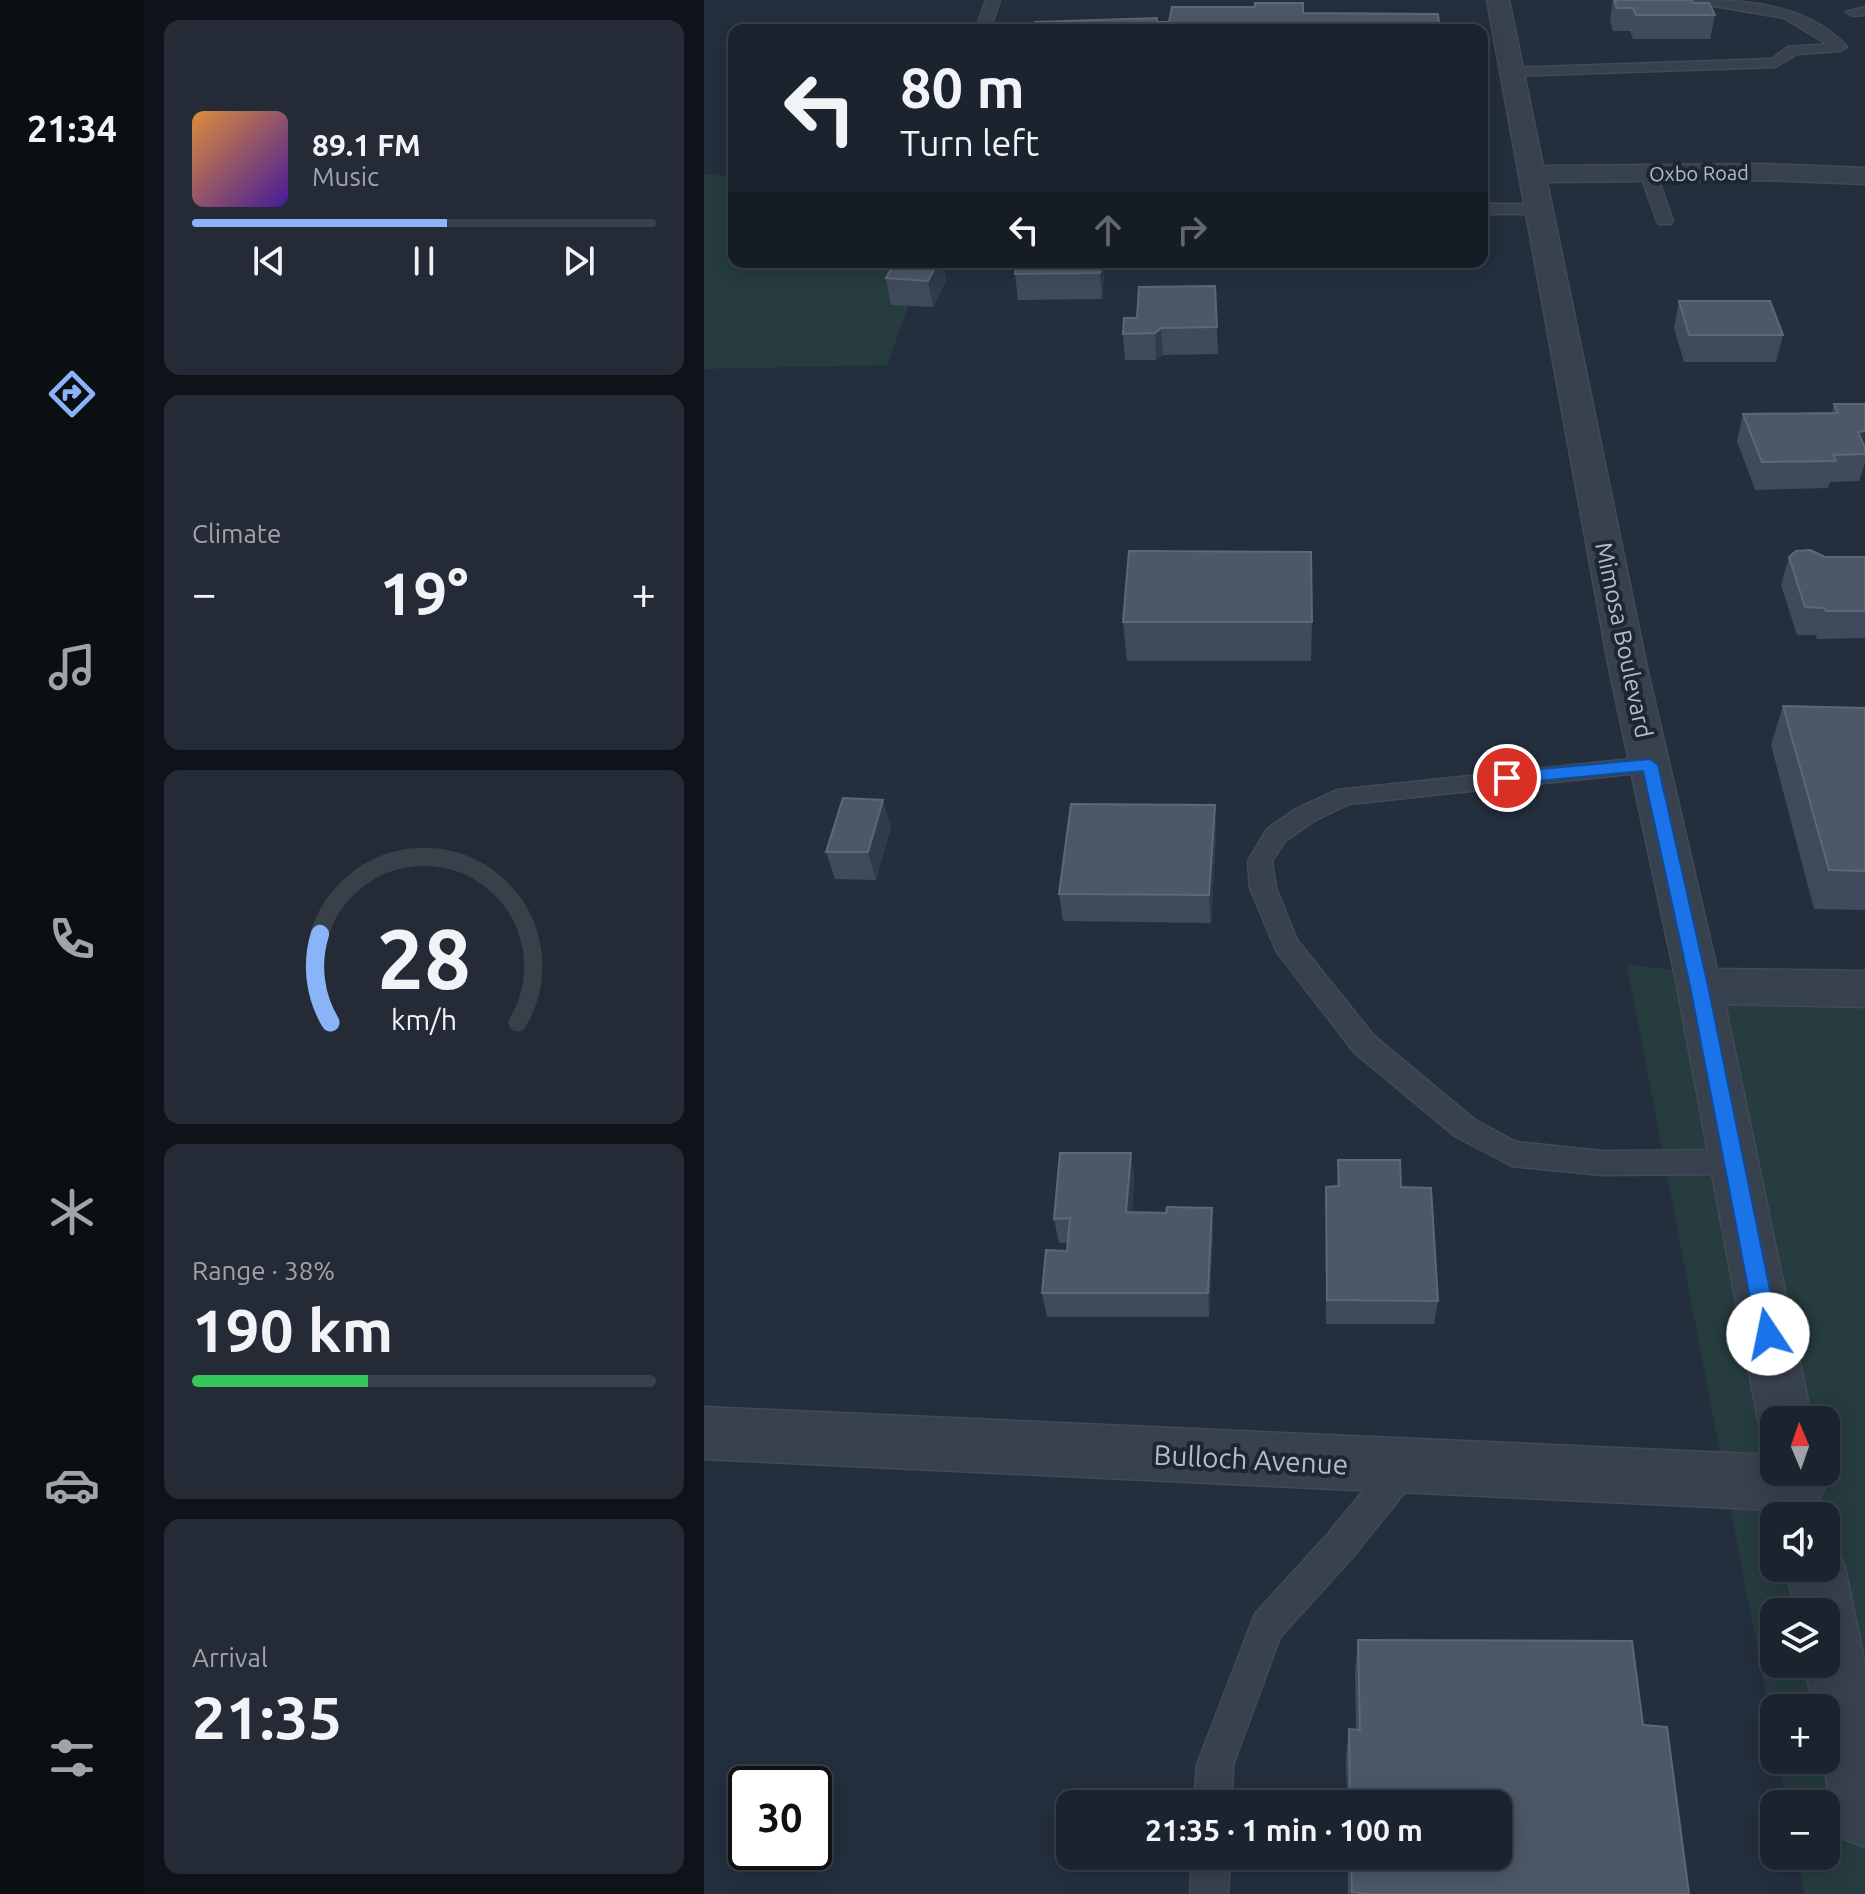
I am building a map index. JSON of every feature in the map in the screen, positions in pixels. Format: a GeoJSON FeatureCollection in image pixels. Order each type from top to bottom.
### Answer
{"type":"FeatureCollection","features":[{"type":"Feature","properties":{"kind":"street","name":"Mimosa Boulevard"},"geometry":{"type":"LineString","coordinates":[[1498,0],[1650,765],[1699,986],[1782,1406]]}},
{"type":"Feature","properties":{"kind":"street","name":"Oxbo Road"},"geometry":{"type":"LineString","coordinates":[[1536,191],[1648,173],[1865,176]]}},
{"type":"Feature","properties":{"kind":"street"},"geometry":{"type":"LineString","coordinates":[[1699,986],[1865,989]]}},
{"type":"Feature","properties":{"kind":"street","name":"Bulloch Avenue"},"geometry":{"type":"LineString","coordinates":[[704,1433],[1405,1466],[1799,1491]]}},
{"type":"Feature","properties":{"kind":"street"},"geometry":{"type":"LineString","coordinates":[[1838,1678],[1865,1815]]}},
{"type":"Feature","properties":{"kind":"lane"},"geometry":{"type":"LineString","coordinates":[[985,24],[993,0]]}},
{"type":"Feature","properties":{"kind":"lane"},"geometry":{"type":"LineString","coordinates":[[1702,0],[1813,13]]}},
{"type":"Feature","properties":{"kind":"lane"},"geometry":{"type":"LineString","coordinates":[[1512,72],[1775,63],[1793,50],[1840,47],[1814,22],[1789,9]]}},
{"type":"Feature","properties":{"kind":"lane"},"geometry":{"type":"LineString","coordinates":[[1648,173],[1665,221]]}},
{"type":"Feature","properties":{"kind":"lane"},"geometry":{"type":"LineString","coordinates":[[1488,207],[1536,191]]}},
{"type":"Feature","properties":{"kind":"lane"},"geometry":{"type":"LineString","coordinates":[[1650,765],[1345,796],[1305,815],[1276,835],[1260,861],[1263,888],[1286,945],[1364,1044],[1465,1128],[1512,1154],[1546,1160],[1602,1163],[1734,1162]]}},
{"type":"Feature","properties":{"kind":"lane"},"geometry":{"type":"LineString","coordinates":[[1214,1790],[1215,1765],[1267,1626],[1339,1547],[1405,1466]]}},
{"type":"Feature","properties":{"kind":"lane"},"geometry":{"type":"LineString","coordinates":[[1209,1894],[1210,1870]]}},
{"type":"Feature","properties":{"kind":"green space"},"geometry":{"type":"Polygon","coordinates":[[[704,174],[728,176],[728,268],[922,268],[887,365],[704,369],[704,174]]]}},
{"type":"Feature","properties":{"kind":"green space"},"geometry":{"type":"Polygon","coordinates":[[[1627,965],[1865,990],[1865,1894],[1804,1894],[1800,1870],[1840,1870],[1840,1790],[1784,1790],[1782,1774],[1840,1774],[1840,1694],[1766,1694],[1763,1678],[1840,1678],[1840,1598],[1760,1598],[1760,1663],[1627,965]]]}},
{"type":"Feature","properties":{"kind":"building"},"geometry":{"type":"Polygon","coordinates":[[[1614,0],[1692,0],[1693,3],[1709,3],[1715,15],[1636,15],[1633,8],[1617,8],[1614,0]]]}},
{"type":"Feature","properties":{"kind":"building"},"geometry":{"type":"Polygon","coordinates":[[[1255,3],[1303,3],[1303,13],[1438,14],[1439,24],[1034,24],[1157,18],[1157,22],[1169,22],[1172,7],[1255,7],[1255,3]]]}},
{"type":"Feature","properties":{"kind":"building"},"geometry":{"type":"Polygon","coordinates":[[[892,268],[935,268],[928,281],[886,278],[892,268]]]}},
{"type":"Feature","properties":{"kind":"building"},"geometry":{"type":"Polygon","coordinates":[[[1016,268],[1100,268],[1100,273],[1015,274],[1016,268]]]}},
{"type":"Feature","properties":{"kind":"building"},"geometry":{"type":"Polygon","coordinates":[[[1215,286],[1217,327],[1161,328],[1155,333],[1123,334],[1124,318],[1137,318],[1139,287],[1215,286]]]}},
{"type":"Feature","properties":{"kind":"building"},"geometry":{"type":"Polygon","coordinates":[[[1679,301],[1770,301],[1783,335],[1689,335],[1679,301]]]}},
{"type":"Feature","properties":{"kind":"building"},"geometry":{"type":"Polygon","coordinates":[[[1834,404],[1865,404],[1865,431],[1858,432],[1865,454],[1833,455],[1836,461],[1762,462],[1743,414],[1838,413],[1834,404]]]}},
{"type":"Feature","properties":{"kind":"building"},"geometry":{"type":"Polygon","coordinates":[[[1810,550],[1825,557],[1865,557],[1865,611],[1826,611],[1824,608],[1805,607],[1789,557],[1796,551],[1810,550]]]}},
{"type":"Feature","properties":{"kind":"building"},"geometry":{"type":"Polygon","coordinates":[[[1129,551],[1311,552],[1312,622],[1123,622],[1129,551]]]}},
{"type":"Feature","properties":{"kind":"building"},"geometry":{"type":"Polygon","coordinates":[[[1783,706],[1865,708],[1865,871],[1829,870],[1783,706]]]}},
{"type":"Feature","properties":{"kind":"building"},"geometry":{"type":"Polygon","coordinates":[[[843,798],[883,800],[868,852],[826,852],[843,798]]]}},
{"type":"Feature","properties":{"kind":"building"},"geometry":{"type":"Polygon","coordinates":[[[1071,804],[1215,805],[1209,895],[1059,894],[1071,804]]]}},
{"type":"Feature","properties":{"kind":"building"},"geometry":{"type":"Polygon","coordinates":[[[1060,1153],[1131,1153],[1126,1212],[1166,1213],[1167,1207],[1212,1208],[1208,1293],[1042,1293],[1046,1250],[1067,1251],[1070,1218],[1054,1219],[1060,1153]]]}},
{"type":"Feature","properties":{"kind":"building"},"geometry":{"type":"Polygon","coordinates":[[[1338,1160],[1400,1160],[1401,1187],[1431,1188],[1438,1301],[1327,1300],[1326,1187],[1339,1186],[1338,1160]]]}},
{"type":"Feature","properties":{"kind":"building"},"geometry":{"type":"Polygon","coordinates":[[[1358,1640],[1632,1641],[1643,1725],[1667,1727],[1689,1894],[1352,1892],[1351,1870],[1512,1870],[1512,1790],[1350,1790],[1349,1729],[1360,1730],[1358,1640]]]}},
{"type":"Feature","properties":{"kind":"route"},"geometry":{"type":"LineString","coordinates":[[1507,778],[1650,765],[1699,986],[1768,1334]]}}]}
